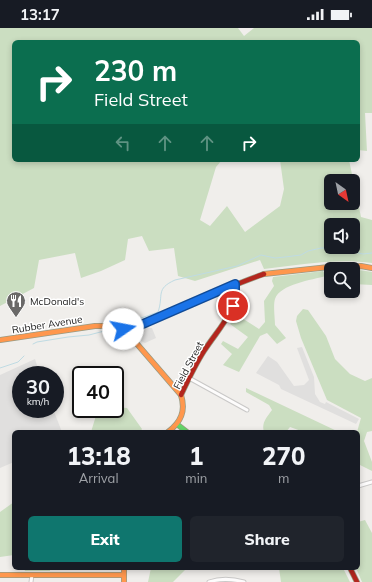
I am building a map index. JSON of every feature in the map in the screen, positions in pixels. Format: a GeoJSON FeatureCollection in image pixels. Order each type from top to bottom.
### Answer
{"type":"FeatureCollection","features":[{"type":"Feature","properties":{"kind":"street"},"geometry":{"type":"LineString","coordinates":[[181,395],[124,329],[143,324],[235,284],[267,273],[329,267],[361,266],[372,268]]}},
{"type":"Feature","properties":{"kind":"street","name":"Field Street"},"geometry":{"type":"LineString","coordinates":[[178,425],[184,411],[181,395],[204,350],[226,321],[235,299],[235,284]]}},
{"type":"Feature","properties":{"kind":"street","name":"Rubber Avenue"},"geometry":{"type":"LineString","coordinates":[[0,340],[95,326],[112,326],[124,329]]}},
{"type":"Feature","properties":{"kind":"street"},"geometry":{"type":"LineString","coordinates":[[190,378],[247,410]]}},
{"type":"Feature","properties":{"kind":"street"},"geometry":{"type":"LineString","coordinates":[[171,430],[178,425],[184,430]]}},
{"type":"Feature","properties":{"kind":"street"},"geometry":{"type":"LineString","coordinates":[[360,485],[372,482]]}},
{"type":"Feature","properties":{"kind":"street"},"geometry":{"type":"LineString","coordinates":[[124,570],[124,582]]}},
{"type":"Feature","properties":{"kind":"street"},"geometry":{"type":"LineString","coordinates":[[351,570],[357,582]]}},
{"type":"Feature","properties":{"kind":"street"},"geometry":{"type":"LineString","coordinates":[[0,575],[123,575]]}},
{"type":"Feature","properties":{"kind":"street"},"geometry":{"type":"LineString","coordinates":[[31,582],[32,575]]}},
{"type":"Feature","properties":{"kind":"street"},"geometry":{"type":"LineString","coordinates":[[209,582],[226,579],[244,582]]}},
{"type":"Feature","properties":{"kind":"green space"},"geometry":{"type":"Polygon","coordinates":[[[0,28],[238,28],[244,36],[254,28],[372,28],[372,113],[365,113],[367,151],[360,150],[360,40],[12,40],[12,162],[220,162],[216,167],[200,220],[210,226],[227,206],[245,232],[280,206],[284,189],[280,162],[349,162],[352,174],[324,174],[324,210],[360,210],[361,217],[372,220],[372,263],[345,261],[324,262],[264,269],[260,260],[195,281],[178,276],[174,248],[149,251],[142,236],[128,239],[125,260],[81,278],[75,253],[39,260],[34,288],[0,306],[0,28]]]}},
{"type":"Feature","properties":{"kind":"green space"},"geometry":{"type":"Polygon","coordinates":[[[360,270],[372,272],[372,285],[360,284],[360,270]]]}},
{"type":"Feature","properties":{"kind":"green space"},"geometry":{"type":"Polygon","coordinates":[[[323,271],[324,273],[324,276],[290,286],[278,294],[275,299],[275,325],[286,338],[277,344],[267,333],[260,336],[239,372],[223,365],[232,354],[221,344],[223,341],[238,349],[248,337],[230,324],[237,315],[259,329],[265,322],[264,301],[274,286],[272,281],[273,277],[323,271]]]}},
{"type":"Feature","properties":{"kind":"green space"},"geometry":{"type":"Polygon","coordinates":[[[303,309],[308,310],[326,336],[335,359],[350,374],[365,381],[372,378],[372,431],[367,432],[364,441],[372,462],[372,471],[360,465],[360,430],[358,430],[361,418],[327,400],[301,338],[296,321],[297,316],[303,309]]]}},
{"type":"Feature","properties":{"kind":"green space"},"geometry":{"type":"Polygon","coordinates":[[[246,388],[335,430],[298,430],[290,427],[288,430],[263,430],[266,418],[272,410],[269,405],[246,392],[246,388]]]}},
{"type":"Feature","properties":{"kind":"green space"},"geometry":{"type":"Polygon","coordinates":[[[124,408],[127,408],[142,429],[141,430],[92,430],[95,418],[124,418],[124,408]]]}},
{"type":"Feature","properties":{"kind":"green space"},"geometry":{"type":"Polygon","coordinates":[[[12,503],[12,555],[0,557],[0,512],[12,503]]]}},
{"type":"Feature","properties":{"kind":"green space"},"geometry":{"type":"Polygon","coordinates":[[[365,520],[372,533],[372,582],[362,582],[357,570],[360,570],[360,521],[365,520]]]}},
{"type":"Feature","properties":{"kind":"green space"},"geometry":{"type":"Polygon","coordinates":[[[25,570],[50,570],[50,571],[25,570]]]}},
{"type":"Feature","properties":{"kind":"green space"},"geometry":{"type":"Polygon","coordinates":[[[151,570],[185,570],[173,582],[148,582],[151,570]]]}},
{"type":"Feature","properties":{"kind":"green space"},"geometry":{"type":"Polygon","coordinates":[[[279,570],[344,570],[350,582],[281,582],[279,570]]]}},
{"type":"Feature","properties":{"kind":"shaded area"},"geometry":{"type":"Polygon","coordinates":[[[148,326],[149,328],[152,328],[156,338],[145,343],[141,341],[137,334],[142,332],[141,328],[148,326]]]}},
{"type":"Feature","properties":{"kind":"shaded area"},"geometry":{"type":"Polygon","coordinates":[[[302,347],[314,377],[315,394],[320,402],[325,404],[326,402],[359,419],[356,424],[281,389],[279,385],[256,373],[268,356],[277,362],[294,386],[304,385],[309,380],[297,348],[302,347]]]}},
{"type":"Feature","properties":{"kind":"shaded area"},"geometry":{"type":"Polygon","coordinates":[[[35,359],[37,366],[20,366],[35,359]]]}},
{"type":"Feature","properties":{"kind":"shaded area"},"geometry":{"type":"Polygon","coordinates":[[[12,370],[12,418],[57,418],[61,430],[12,430],[12,463],[0,468],[0,375],[12,370]]]}},
{"type":"Feature","properties":{"kind":"pier"},"geometry":{"type":"Polygon","coordinates":[[[121,322],[135,323],[117,332],[104,330],[121,322]]]}},
{"type":"Feature","properties":{"kind":"waterway"},"geometry":{"type":"LineString","coordinates":[[119,326],[158,312],[162,290],[169,283],[175,280],[237,266],[261,255],[275,258],[285,257],[301,255],[308,251],[321,248],[336,248],[363,254],[372,253]]}},
{"type":"Feature","properties":{"kind":"waterway"},"geometry":{"type":"LineString","coordinates":[[33,344],[68,337],[89,335],[112,329]]}},
{"type":"Feature","properties":{"kind":"waterway"},"geometry":{"type":"LineString","coordinates":[[0,368],[18,362],[24,356]]}},
{"type":"Feature","properties":{"kind":"traffic: fast"},"geometry":{"type":"LineString","coordinates":[[178,425],[184,430]]}},
{"type":"Feature","properties":{"kind":"traffic: slow"},"geometry":{"type":"LineString","coordinates":[[264,274],[329,267],[361,266],[372,268]]}},
{"type":"Feature","properties":{"kind":"traffic: slow"},"geometry":{"type":"LineString","coordinates":[[0,340],[95,326],[112,326],[125,330],[181,395],[183,411],[179,420],[170,430]]}},
{"type":"Feature","properties":{"kind":"traffic: slow"},"geometry":{"type":"LineString","coordinates":[[124,570],[124,582]]}},
{"type":"Feature","properties":{"kind":"traffic: slow"},"geometry":{"type":"LineString","coordinates":[[0,575],[123,575]]}},
{"type":"Feature","properties":{"kind":"traffic: jam"},"geometry":{"type":"LineString","coordinates":[[125,330],[264,274]]}},
{"type":"Feature","properties":{"kind":"traffic: jam"},"geometry":{"type":"LineString","coordinates":[[181,395],[201,356],[226,320],[232,304],[235,284]]}},
{"type":"Feature","properties":{"kind":"traffic: jam"},"geometry":{"type":"LineString","coordinates":[[351,570],[357,582]]}},
{"type":"Feature","properties":{"kind":"place","name":"McDonald's"},"geometry":{"type":"Point","coordinates":[16,318]}},
{"type":"Feature","properties":{"kind":"route"},"geometry":{"type":"LineString","coordinates":[[123,329],[125,330],[136,327],[235,284],[235,299],[233,306]]}}]}
